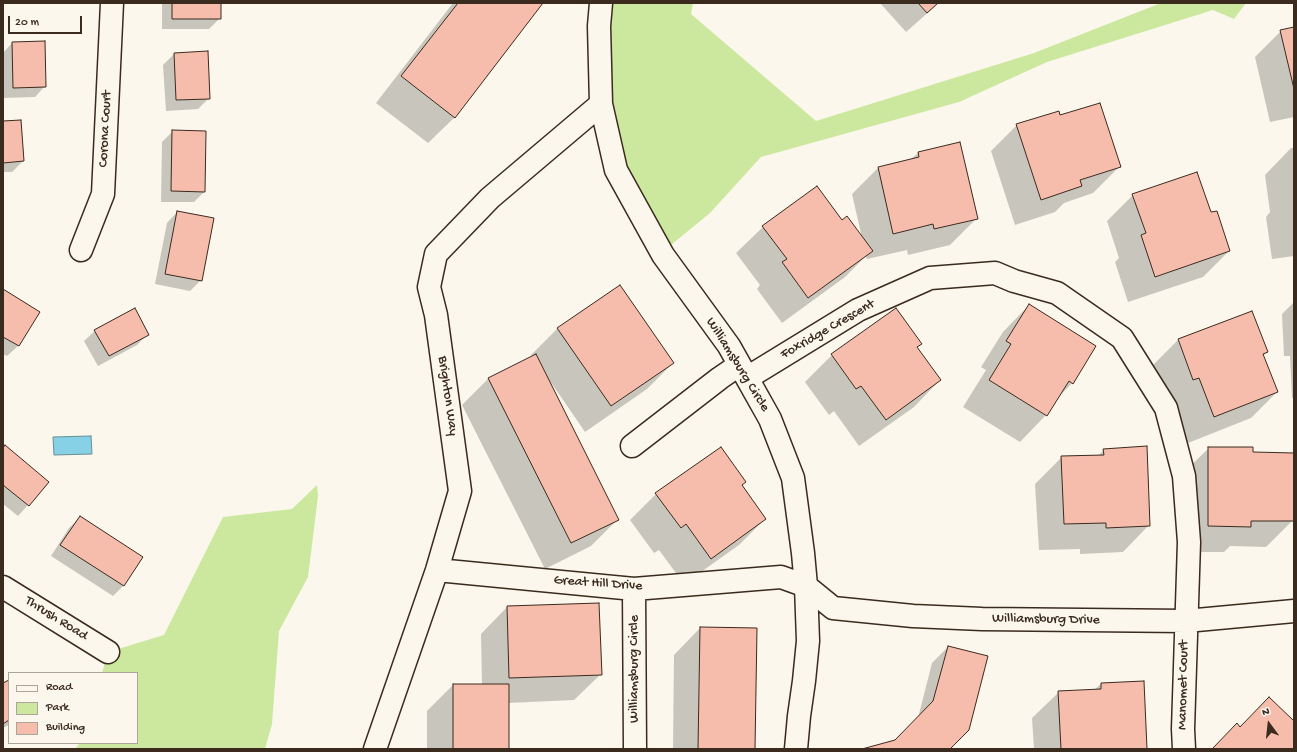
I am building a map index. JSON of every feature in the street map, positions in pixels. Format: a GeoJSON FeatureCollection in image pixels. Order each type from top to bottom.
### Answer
{"type":"FeatureCollection","features":[{"type":"Feature","properties":{"kind":"street","name":"Corona Court"},"geometry":{"type":"LineString","coordinates":[[81,250],[103,194],[112,3]]}},
{"type":"Feature","properties":{"kind":"street","name":"Williamsburg Circle"},"geometry":{"type":"LineString","coordinates":[[601,3],[599,26],[601,104],[616,170],[663,256],[729,346],[770,420],[793,478],[804,553],[808,641],[804,681],[798,716],[796,749]]}},
{"type":"Feature","properties":{"kind":"street","name":"Brighton Way"},"geometry":{"type":"LineString","coordinates":[[375,749],[437,570],[460,491],[436,316],[429,287],[436,254],[490,198],[601,104]]}},
{"type":"Feature","properties":{"kind":"street","name":"Foxridge Crescent"},"geometry":{"type":"LineString","coordinates":[[743,371],[858,310],[930,278],[995,273],[1014,281],[1057,293],[1122,338],[1166,408],[1184,476],[1189,542],[1186,621]]}},
{"type":"Feature","properties":{"kind":"street"},"geometry":{"type":"LineString","coordinates":[[632,446],[720,378],[743,371]]}},
{"type":"Feature","properties":{"kind":"street","name":"Great Hill Drive"},"geometry":{"type":"LineString","coordinates":[[437,570],[634,589],[781,577],[806,586]]}},
{"type":"Feature","properties":{"kind":"street","name":"Williamsburg Drive"},"geometry":{"type":"LineString","coordinates":[[806,586],[833,608],[913,616],[982,619],[1186,621],[1294,611]]}},
{"type":"Feature","properties":{"kind":"street","name":"Thrush Road"},"geometry":{"type":"LineString","coordinates":[[3,587],[108,652]]}},
{"type":"Feature","properties":{"kind":"street","name":"Williamsburg Circle"},"geometry":{"type":"LineString","coordinates":[[634,589],[635,749]]}},
{"type":"Feature","properties":{"kind":"street","name":"Manomet Court"},"geometry":{"type":"LineString","coordinates":[[1184,749],[1183,729],[1186,621]]}},
{"type":"Feature","properties":{"kind":"green space"},"geometry":{"type":"Polygon","coordinates":[[[600,3],[693,3],[691,14],[816,121],[1034,53],[1161,3],[1246,3],[1234,19],[1213,10],[1047,62],[959,102],[761,157],[710,213],[666,249],[660,246],[606,121],[600,3]]]}},
{"type":"Feature","properties":{"kind":"green space"},"geometry":{"type":"Polygon","coordinates":[[[317,485],[318,496],[308,577],[279,631],[272,724],[265,749],[75,749],[79,744],[138,744],[138,672],[102,672],[108,652],[164,635],[223,517],[292,509],[317,485]]]}},
{"type":"Feature","properties":{"kind":"water"},"geometry":{"type":"Polygon","coordinates":[[[91,436],[92,454],[54,455],[53,437],[91,436]]]}},
{"type":"Feature","properties":{"kind":"building"},"geometry":{"type":"Polygon","coordinates":[[[172,3],[221,3],[221,19],[172,19],[172,3]]]}},
{"type":"Feature","properties":{"kind":"building"},"geometry":{"type":"Polygon","coordinates":[[[458,3],[543,3],[455,118],[401,76],[458,3]]]}},
{"type":"Feature","properties":{"kind":"building"},"geometry":{"type":"Polygon","coordinates":[[[918,3],[938,3],[927,13],[918,3]]]}},
{"type":"Feature","properties":{"kind":"building"},"geometry":{"type":"Polygon","coordinates":[[[1294,27],[1294,89],[1280,30],[1294,27]]]}},
{"type":"Feature","properties":{"kind":"building"},"geometry":{"type":"Polygon","coordinates":[[[45,41],[46,87],[13,88],[12,42],[45,41]]]}},
{"type":"Feature","properties":{"kind":"building"},"geometry":{"type":"Polygon","coordinates":[[[208,51],[210,99],[176,100],[174,53],[208,51]]]}},
{"type":"Feature","properties":{"kind":"building"},"geometry":{"type":"Polygon","coordinates":[[[1100,103],[1121,167],[1080,180],[1082,186],[1041,200],[1016,124],[1059,111],[1060,115],[1100,103]]]}},
{"type":"Feature","properties":{"kind":"building"},"geometry":{"type":"Polygon","coordinates":[[[21,120],[24,161],[3,163],[3,121],[21,120]]]}},
{"type":"Feature","properties":{"kind":"building"},"geometry":{"type":"Polygon","coordinates":[[[172,130],[206,131],[205,192],[171,191],[172,130]]]}},
{"type":"Feature","properties":{"kind":"building"},"geometry":{"type":"Polygon","coordinates":[[[960,142],[978,219],[934,229],[933,224],[893,234],[878,167],[919,157],[918,152],[960,142]]]}},
{"type":"Feature","properties":{"kind":"building"},"geometry":{"type":"Polygon","coordinates":[[[1197,172],[1211,212],[1217,211],[1230,251],[1155,277],[1141,235],[1146,233],[1132,194],[1197,172]]]}},
{"type":"Feature","properties":{"kind":"building"},"geometry":{"type":"Polygon","coordinates":[[[817,186],[842,220],[847,216],[873,251],[808,298],[782,262],[787,259],[762,226],[817,186]]]}},
{"type":"Feature","properties":{"kind":"building"},"geometry":{"type":"Polygon","coordinates":[[[177,211],[214,218],[202,281],[165,274],[177,211]]]}},
{"type":"Feature","properties":{"kind":"building"},"geometry":{"type":"Polygon","coordinates":[[[620,285],[674,363],[611,406],[557,328],[620,285]]]}},
{"type":"Feature","properties":{"kind":"building"},"geometry":{"type":"Polygon","coordinates":[[[3,289],[40,312],[19,346],[3,337],[3,289]]]}},
{"type":"Feature","properties":{"kind":"building"},"geometry":{"type":"Polygon","coordinates":[[[1029,304],[1096,346],[1073,384],[1069,381],[1047,416],[989,380],[1011,344],[1006,341],[1029,304]]]}},
{"type":"Feature","properties":{"kind":"building"},"geometry":{"type":"Polygon","coordinates":[[[135,308],[149,335],[109,356],[94,330],[135,308]]]}},
{"type":"Feature","properties":{"kind":"building"},"geometry":{"type":"Polygon","coordinates":[[[896,308],[922,344],[917,347],[941,380],[886,420],[861,386],[856,389],[831,354],[896,308]]]}},
{"type":"Feature","properties":{"kind":"building"},"geometry":{"type":"Polygon","coordinates":[[[1252,311],[1268,352],[1263,354],[1278,392],[1214,417],[1199,378],[1193,380],[1178,339],[1252,311]]]}},
{"type":"Feature","properties":{"kind":"building"},"geometry":{"type":"Polygon","coordinates":[[[536,354],[619,520],[571,543],[488,378],[536,354]]]}},
{"type":"Feature","properties":{"kind":"building"},"geometry":{"type":"Polygon","coordinates":[[[5,445],[49,482],[29,506],[3,485],[3,448],[5,445]]]}},
{"type":"Feature","properties":{"kind":"building"},"geometry":{"type":"Polygon","coordinates":[[[1147,446],[1150,526],[1106,528],[1106,523],[1064,524],[1061,456],[1104,455],[1103,449],[1147,446]]]}},
{"type":"Feature","properties":{"kind":"building"},"geometry":{"type":"Polygon","coordinates":[[[721,447],[746,482],[742,485],[766,519],[711,559],[686,524],[681,528],[655,493],[721,447]]]}},
{"type":"Feature","properties":{"kind":"building"},"geometry":{"type":"Polygon","coordinates":[[[1208,447],[1253,447],[1253,452],[1294,453],[1294,521],[1251,521],[1251,527],[1208,526],[1208,447]]]}},
{"type":"Feature","properties":{"kind":"building"},"geometry":{"type":"Polygon","coordinates":[[[80,516],[143,557],[124,586],[60,545],[80,516]]]}},
{"type":"Feature","properties":{"kind":"building"},"geometry":{"type":"Polygon","coordinates":[[[599,603],[602,675],[509,678],[507,606],[599,603]]]}},
{"type":"Feature","properties":{"kind":"building"},"geometry":{"type":"Polygon","coordinates":[[[700,627],[757,628],[755,749],[698,749],[700,627]]]}},
{"type":"Feature","properties":{"kind":"building"},"geometry":{"type":"Polygon","coordinates":[[[948,646],[988,656],[969,730],[950,749],[862,749],[895,740],[933,701],[948,646]]]}},
{"type":"Feature","properties":{"kind":"building"},"geometry":{"type":"Polygon","coordinates":[[[8,680],[8,721],[3,724],[3,683],[8,680]]]}},
{"type":"Feature","properties":{"kind":"building"},"geometry":{"type":"Polygon","coordinates":[[[1144,681],[1147,749],[1061,749],[1058,691],[1101,689],[1101,683],[1144,681]]]}},
{"type":"Feature","properties":{"kind":"building"},"geometry":{"type":"Polygon","coordinates":[[[453,684],[509,684],[509,749],[453,749],[453,684]]]}},
{"type":"Feature","properties":{"kind":"building"},"geometry":{"type":"Polygon","coordinates":[[[1269,697],[1294,721],[1294,749],[1212,749],[1237,723],[1240,727],[1269,697]]]}}]}
